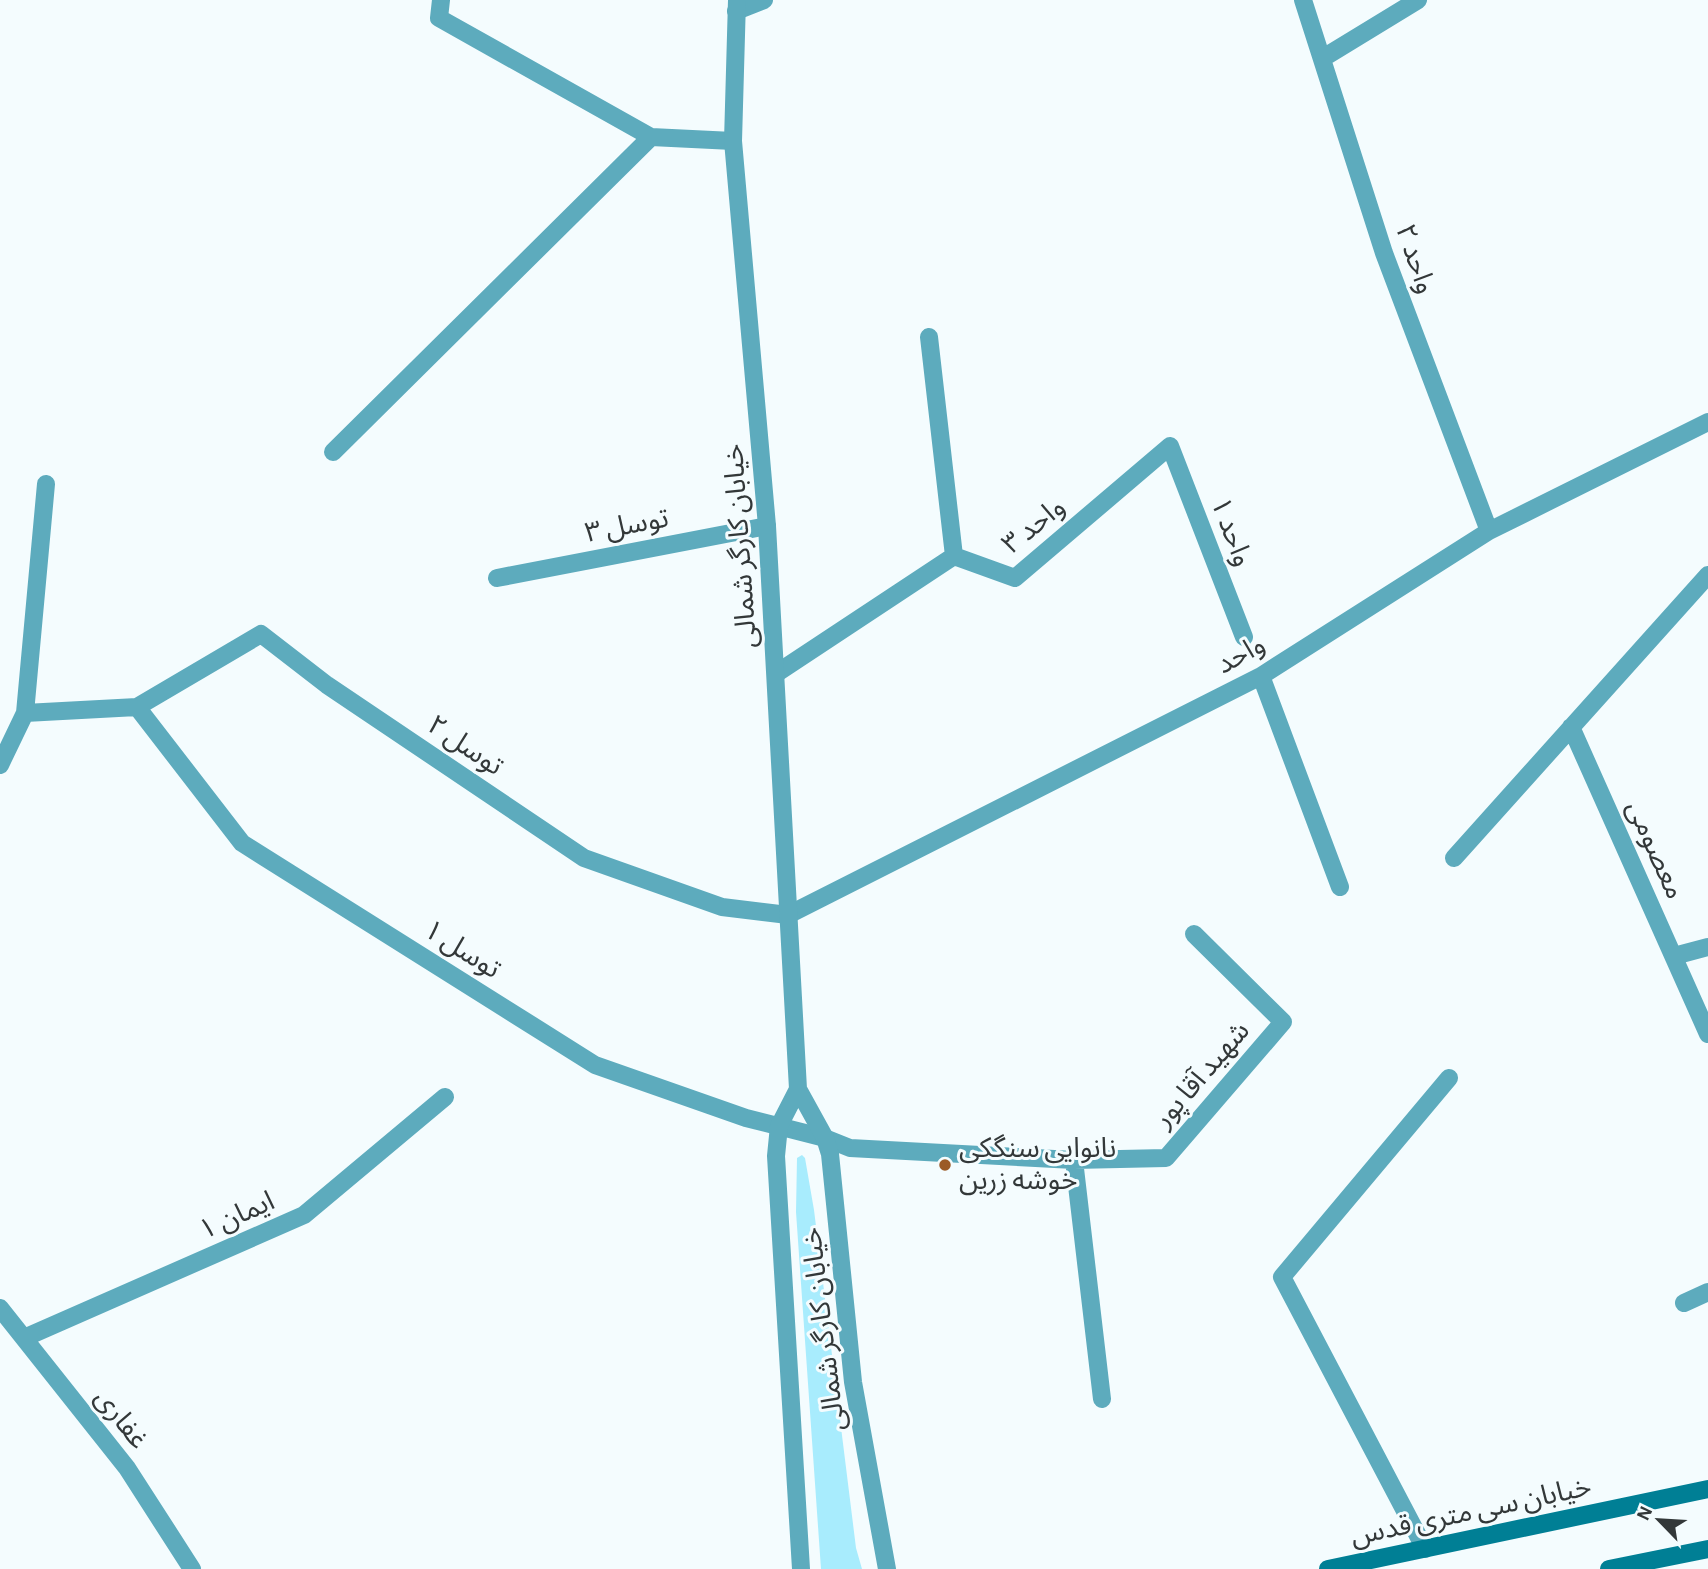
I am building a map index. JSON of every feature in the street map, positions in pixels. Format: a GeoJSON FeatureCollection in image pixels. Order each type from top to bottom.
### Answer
{"type":"FeatureCollection","features":[{"type":"Feature","properties":{"kind":"main road","name":"خیابان سی متری قدس"},"geometry":{"type":"LineString","coordinates":[[1328,1569],[1708,1489]]}},
{"type":"Feature","properties":{"kind":"main road"},"geometry":{"type":"LineString","coordinates":[[1609,1569],[1708,1549]]}},
{"type":"Feature","properties":{"kind":"street"},"geometry":{"type":"LineString","coordinates":[[441,0],[439,18],[651,137],[733,141]]}},
{"type":"Feature","properties":{"kind":"street"},"geometry":{"type":"LineString","coordinates":[[736,6],[764,0]]}},
{"type":"Feature","properties":{"kind":"street","name":"واحد ۲"},"geometry":{"type":"LineString","coordinates":[[1303,0],[1384,253],[1489,531]]}},
{"type":"Feature","properties":{"kind":"street"},"geometry":{"type":"LineString","coordinates":[[1323,58],[1418,0]]}},
{"type":"Feature","properties":{"kind":"street","name":"خیابان کارگر شمالی"},"geometry":{"type":"LineString","coordinates":[[736,6],[733,141],[767,526],[798,1089],[825,1138],[830,1154],[853,1382],[887,1569]]}},
{"type":"Feature","properties":{"kind":"street"},"geometry":{"type":"LineString","coordinates":[[333,452],[651,137]]}},
{"type":"Feature","properties":{"kind":"street"},"geometry":{"type":"LineString","coordinates":[[777,673],[954,556],[929,337]]}},
{"type":"Feature","properties":{"kind":"street","name":"واحد"},"geometry":{"type":"LineString","coordinates":[[788,915],[1261,676],[1489,531],[1708,422]]}},
{"type":"Feature","properties":{"kind":"street","name":"واحد ۳"},"geometry":{"type":"LineString","coordinates":[[954,556],[1015,578],[1170,446]]}},
{"type":"Feature","properties":{"kind":"street","name":"واحد ۱"},"geometry":{"type":"LineString","coordinates":[[1170,446],[1244,637]]}},
{"type":"Feature","properties":{"kind":"street"},"geometry":{"type":"LineString","coordinates":[[0,765],[25,713],[46,484]]}},
{"type":"Feature","properties":{"kind":"street","name":"توسل ۳"},"geometry":{"type":"LineString","coordinates":[[497,578],[767,526]]}},
{"type":"Feature","properties":{"kind":"street"},"geometry":{"type":"LineString","coordinates":[[1454,858],[1708,575]]}},
{"type":"Feature","properties":{"kind":"street","name":"توسل ۲"},"geometry":{"type":"LineString","coordinates":[[138,707],[261,634],[327,685],[583,858],[722,908],[788,915]]}},
{"type":"Feature","properties":{"kind":"street"},"geometry":{"type":"LineString","coordinates":[[1261,676],[1340,887]]}},
{"type":"Feature","properties":{"kind":"street"},"geometry":{"type":"LineString","coordinates":[[25,713],[138,707]]}},
{"type":"Feature","properties":{"kind":"street","name":"توسل ۱"},"geometry":{"type":"LineString","coordinates":[[138,707],[242,843],[594,1065],[746,1118],[825,1138]]}},
{"type":"Feature","properties":{"kind":"street","name":"معصومی"},"geometry":{"type":"LineString","coordinates":[[1571,727],[1708,1034]]}},
{"type":"Feature","properties":{"kind":"street","name":"شهید آقا پور"},"geometry":{"type":"LineString","coordinates":[[825,1138],[850,1148],[1074,1160],[1166,1158],[1283,1022],[1194,934]]}},
{"type":"Feature","properties":{"kind":"street"},"geometry":{"type":"LineString","coordinates":[[1674,956],[1708,947]]}},
{"type":"Feature","properties":{"kind":"street"},"geometry":{"type":"LineString","coordinates":[[1425,1549],[1282,1277],[1449,1078]]}},
{"type":"Feature","properties":{"kind":"street","name":"خیابان کارگر شمالی"},"geometry":{"type":"LineString","coordinates":[[798,1089],[779,1126],[776,1156],[801,1569]]}},
{"type":"Feature","properties":{"kind":"street","name":"ایمان ۱"},"geometry":{"type":"LineString","coordinates":[[23,1338],[303,1215],[445,1097]]}},
{"type":"Feature","properties":{"kind":"street"},"geometry":{"type":"LineString","coordinates":[[1074,1160],[1102,1399]]}},
{"type":"Feature","properties":{"kind":"street"},"geometry":{"type":"LineString","coordinates":[[1684,1303],[1708,1292]]}},
{"type":"Feature","properties":{"kind":"street","name":"غفاری"},"geometry":{"type":"LineString","coordinates":[[0,1308],[127,1468],[192,1569]]}},
{"type":"Feature","properties":{"kind":"shaded area"},"geometry":{"type":"Polygon","coordinates":[[[802,1155],[805,1158],[814,1210],[856,1548],[862,1569],[821,1569],[796,1212],[797,1158],[802,1155]]]}},
{"type":"Feature","properties":{"kind":"place","name":"نانوایی سنگکی خوشه زرین"},"geometry":{"type":"Point","coordinates":[945,1165]}}]}
